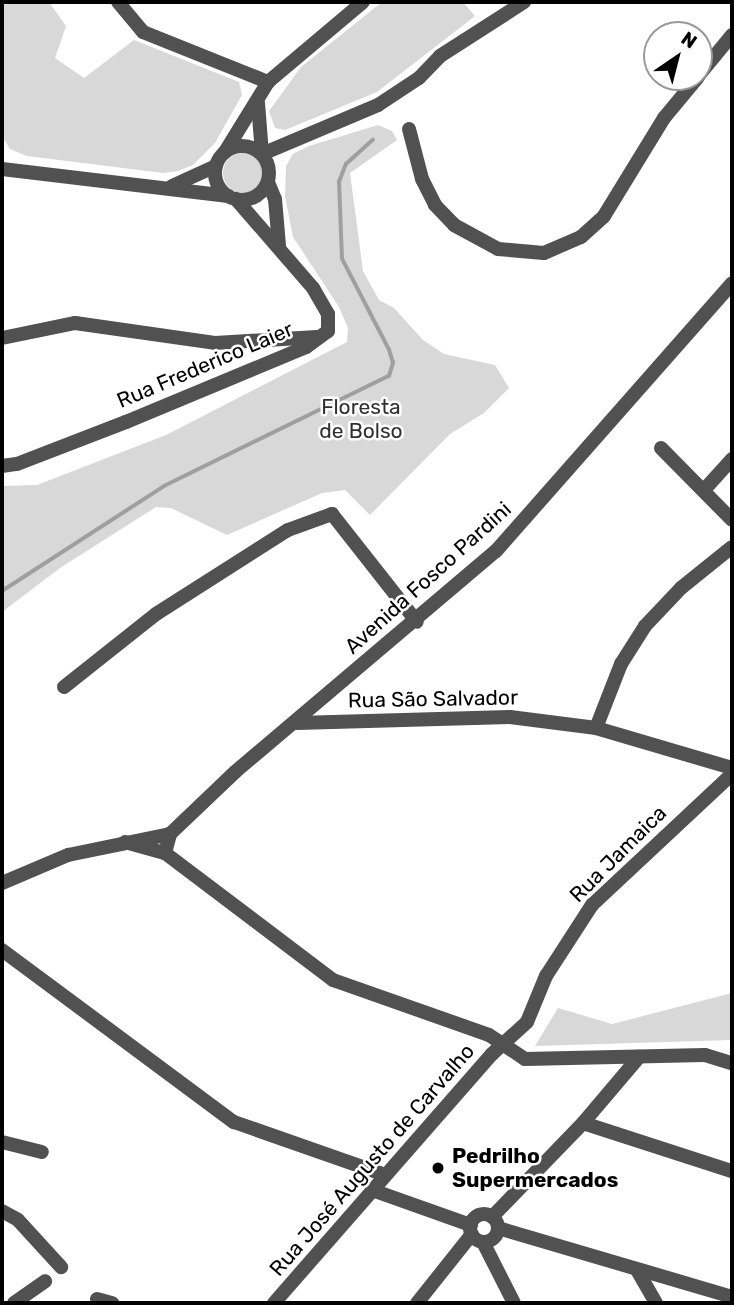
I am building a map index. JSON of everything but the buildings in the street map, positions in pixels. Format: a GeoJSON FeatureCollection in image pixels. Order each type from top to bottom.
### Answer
{"type":"FeatureCollection","features":[{"type":"Feature","properties":{"kind":"street"},"geometry":{"type":"LineString","coordinates":[[118,2],[143,32],[268,82]]}},
{"type":"Feature","properties":{"kind":"street"},"geometry":{"type":"LineString","coordinates":[[172,186],[216,166],[258,103],[268,82],[363,2]]}},
{"type":"Feature","properties":{"kind":"street"},"geometry":{"type":"LineString","coordinates":[[265,159],[286,144],[379,105],[419,78],[440,55],[524,2]]}},
{"type":"Feature","properties":{"kind":"street"},"geometry":{"type":"LineString","coordinates":[[713,58],[732,35]]}},
{"type":"Feature","properties":{"kind":"street"},"geometry":{"type":"LineString","coordinates":[[409,129],[422,179],[435,205],[454,225],[498,249],[544,253],[581,237],[604,216],[664,118],[686,91]]}},
{"type":"Feature","properties":{"kind":"street"},"geometry":{"type":"LineString","coordinates":[[258,103],[268,182],[275,199],[279,246]]}},
{"type":"Feature","properties":{"kind":"street"},"geometry":{"type":"LineString","coordinates":[[225,152],[247,146],[265,159]]}},
{"type":"Feature","properties":{"kind":"street"},"geometry":{"type":"LineString","coordinates":[[216,166],[217,183],[232,198]]}},
{"type":"Feature","properties":{"kind":"street"},"geometry":{"type":"LineString","coordinates":[[2,169],[172,186],[232,198],[252,199],[268,182]]}},
{"type":"Feature","properties":{"kind":"street","name":"Rua Frederico Laier"},"geometry":{"type":"LineString","coordinates":[[2,466],[17,464],[306,346],[328,331],[328,314],[279,246],[232,198]]}},
{"type":"Feature","properties":{"kind":"street","name":"Avenida Fosco Pardini"},"geometry":{"type":"LineString","coordinates":[[170,834],[496,551],[732,283]]}},
{"type":"Feature","properties":{"kind":"street"},"geometry":{"type":"LineString","coordinates":[[2,338],[75,323],[215,342],[317,337]]}},
{"type":"Feature","properties":{"kind":"street"},"geometry":{"type":"LineString","coordinates":[[661,448],[732,520]]}},
{"type":"Feature","properties":{"kind":"street"},"geometry":{"type":"LineString","coordinates":[[704,490],[732,459]]}},
{"type":"Feature","properties":{"kind":"street"},"geometry":{"type":"LineString","coordinates":[[64,687],[156,614],[288,530],[332,514],[417,622]]}},
{"type":"Feature","properties":{"kind":"street"},"geometry":{"type":"LineString","coordinates":[[596,728],[621,664],[646,626],[681,589],[732,547]]}},
{"type":"Feature","properties":{"kind":"street","name":"Rua São Salvador"},"geometry":{"type":"LineString","coordinates":[[296,723],[510,717],[596,728],[732,768]]}},
{"type":"Feature","properties":{"kind":"street","name":"Rua Jamaica"},"geometry":{"type":"LineString","coordinates":[[504,1046],[527,1022],[546,976],[592,905],[732,774]]}},
{"type":"Feature","properties":{"kind":"street"},"geometry":{"type":"LineString","coordinates":[[2,883],[68,855],[170,834],[165,853]]}},
{"type":"Feature","properties":{"kind":"street"},"geometry":{"type":"LineString","coordinates":[[125,842],[165,853],[333,981],[489,1035],[525,1059],[705,1055],[732,1063]]}},
{"type":"Feature","properties":{"kind":"street"},"geometry":{"type":"LineString","coordinates":[[2,950],[234,1122],[385,1175]]}},
{"type":"Feature","properties":{"kind":"street","name":"Rua José Augusto de Carvalho"},"geometry":{"type":"LineString","coordinates":[[274,1303],[385,1175],[504,1046]]}},
{"type":"Feature","properties":{"kind":"street"},"geometry":{"type":"LineString","coordinates":[[372,1190],[475,1234],[495,1237],[495,1222],[639,1057]]}},
{"type":"Feature","properties":{"kind":"street"},"geometry":{"type":"LineString","coordinates":[[583,1123],[732,1171]]}},
{"type":"Feature","properties":{"kind":"street"},"geometry":{"type":"LineString","coordinates":[[2,1142],[42,1152]]}},
{"type":"Feature","properties":{"kind":"street"},"geometry":{"type":"LineString","coordinates":[[2,1211],[18,1220],[61,1267]]}},
{"type":"Feature","properties":{"kind":"street"},"geometry":{"type":"LineString","coordinates":[[417,1303],[475,1234],[479,1215],[637,1270],[732,1297]]}},
{"type":"Feature","properties":{"kind":"street"},"geometry":{"type":"LineString","coordinates":[[475,1234],[514,1303]]}},
{"type":"Feature","properties":{"kind":"street"},"geometry":{"type":"LineString","coordinates":[[637,1270],[656,1303]]}},
{"type":"Feature","properties":{"kind":"street"},"geometry":{"type":"LineString","coordinates":[[14,1303],[45,1281]]}},
{"type":"Feature","properties":{"kind":"street"},"geometry":{"type":"LineString","coordinates":[[97,1299],[112,1303]]}},
{"type":"Feature","properties":{"kind":"green space"},"geometry":{"type":"Polygon","coordinates":[[[2,2],[49,2],[66,26],[55,58],[84,78],[134,40],[239,82],[242,95],[215,143],[193,165],[178,171],[163,173],[27,156],[10,149],[2,136],[2,2]]]}},
{"type":"Feature","properties":{"kind":"green space"},"geometry":{"type":"Polygon","coordinates":[[[382,2],[463,2],[475,16],[377,92],[285,130],[275,128],[269,111],[301,67],[382,2]]]}},
{"type":"Feature","properties":{"kind":"green space","name":"Floresta de Bolso"},"geometry":{"type":"Polygon","coordinates":[[[378,125],[392,131],[397,140],[350,173],[363,271],[379,300],[394,308],[423,340],[444,354],[495,365],[509,388],[484,413],[450,434],[370,515],[345,490],[322,493],[227,535],[171,508],[156,507],[60,568],[2,612],[2,486],[37,485],[166,435],[347,342],[348,328],[339,307],[293,237],[285,196],[286,166],[293,154],[309,146],[378,125]]]}},
{"type":"Feature","properties":{"kind":"green space"},"geometry":{"type":"Polygon","coordinates":[[[243,153],[257,159],[263,173],[257,187],[243,193],[229,187],[223,173],[229,159],[243,153]]]}},
{"type":"Feature","properties":{"kind":"green space"},"geometry":{"type":"Polygon","coordinates":[[[732,993],[732,1040],[535,1046],[558,1008],[612,1024],[732,993]]]}},
{"type":"Feature","properties":{"kind":"waterway"},"geometry":{"type":"LineString","coordinates":[[2,591],[164,486],[389,376],[393,363],[389,350],[342,259],[339,182],[346,164],[373,140]]}},
{"type":"Feature","properties":{"kind":"place","name":"Pedrilho Supermercados"},"geometry":{"type":"Point","coordinates":[438,1168]}}]}
